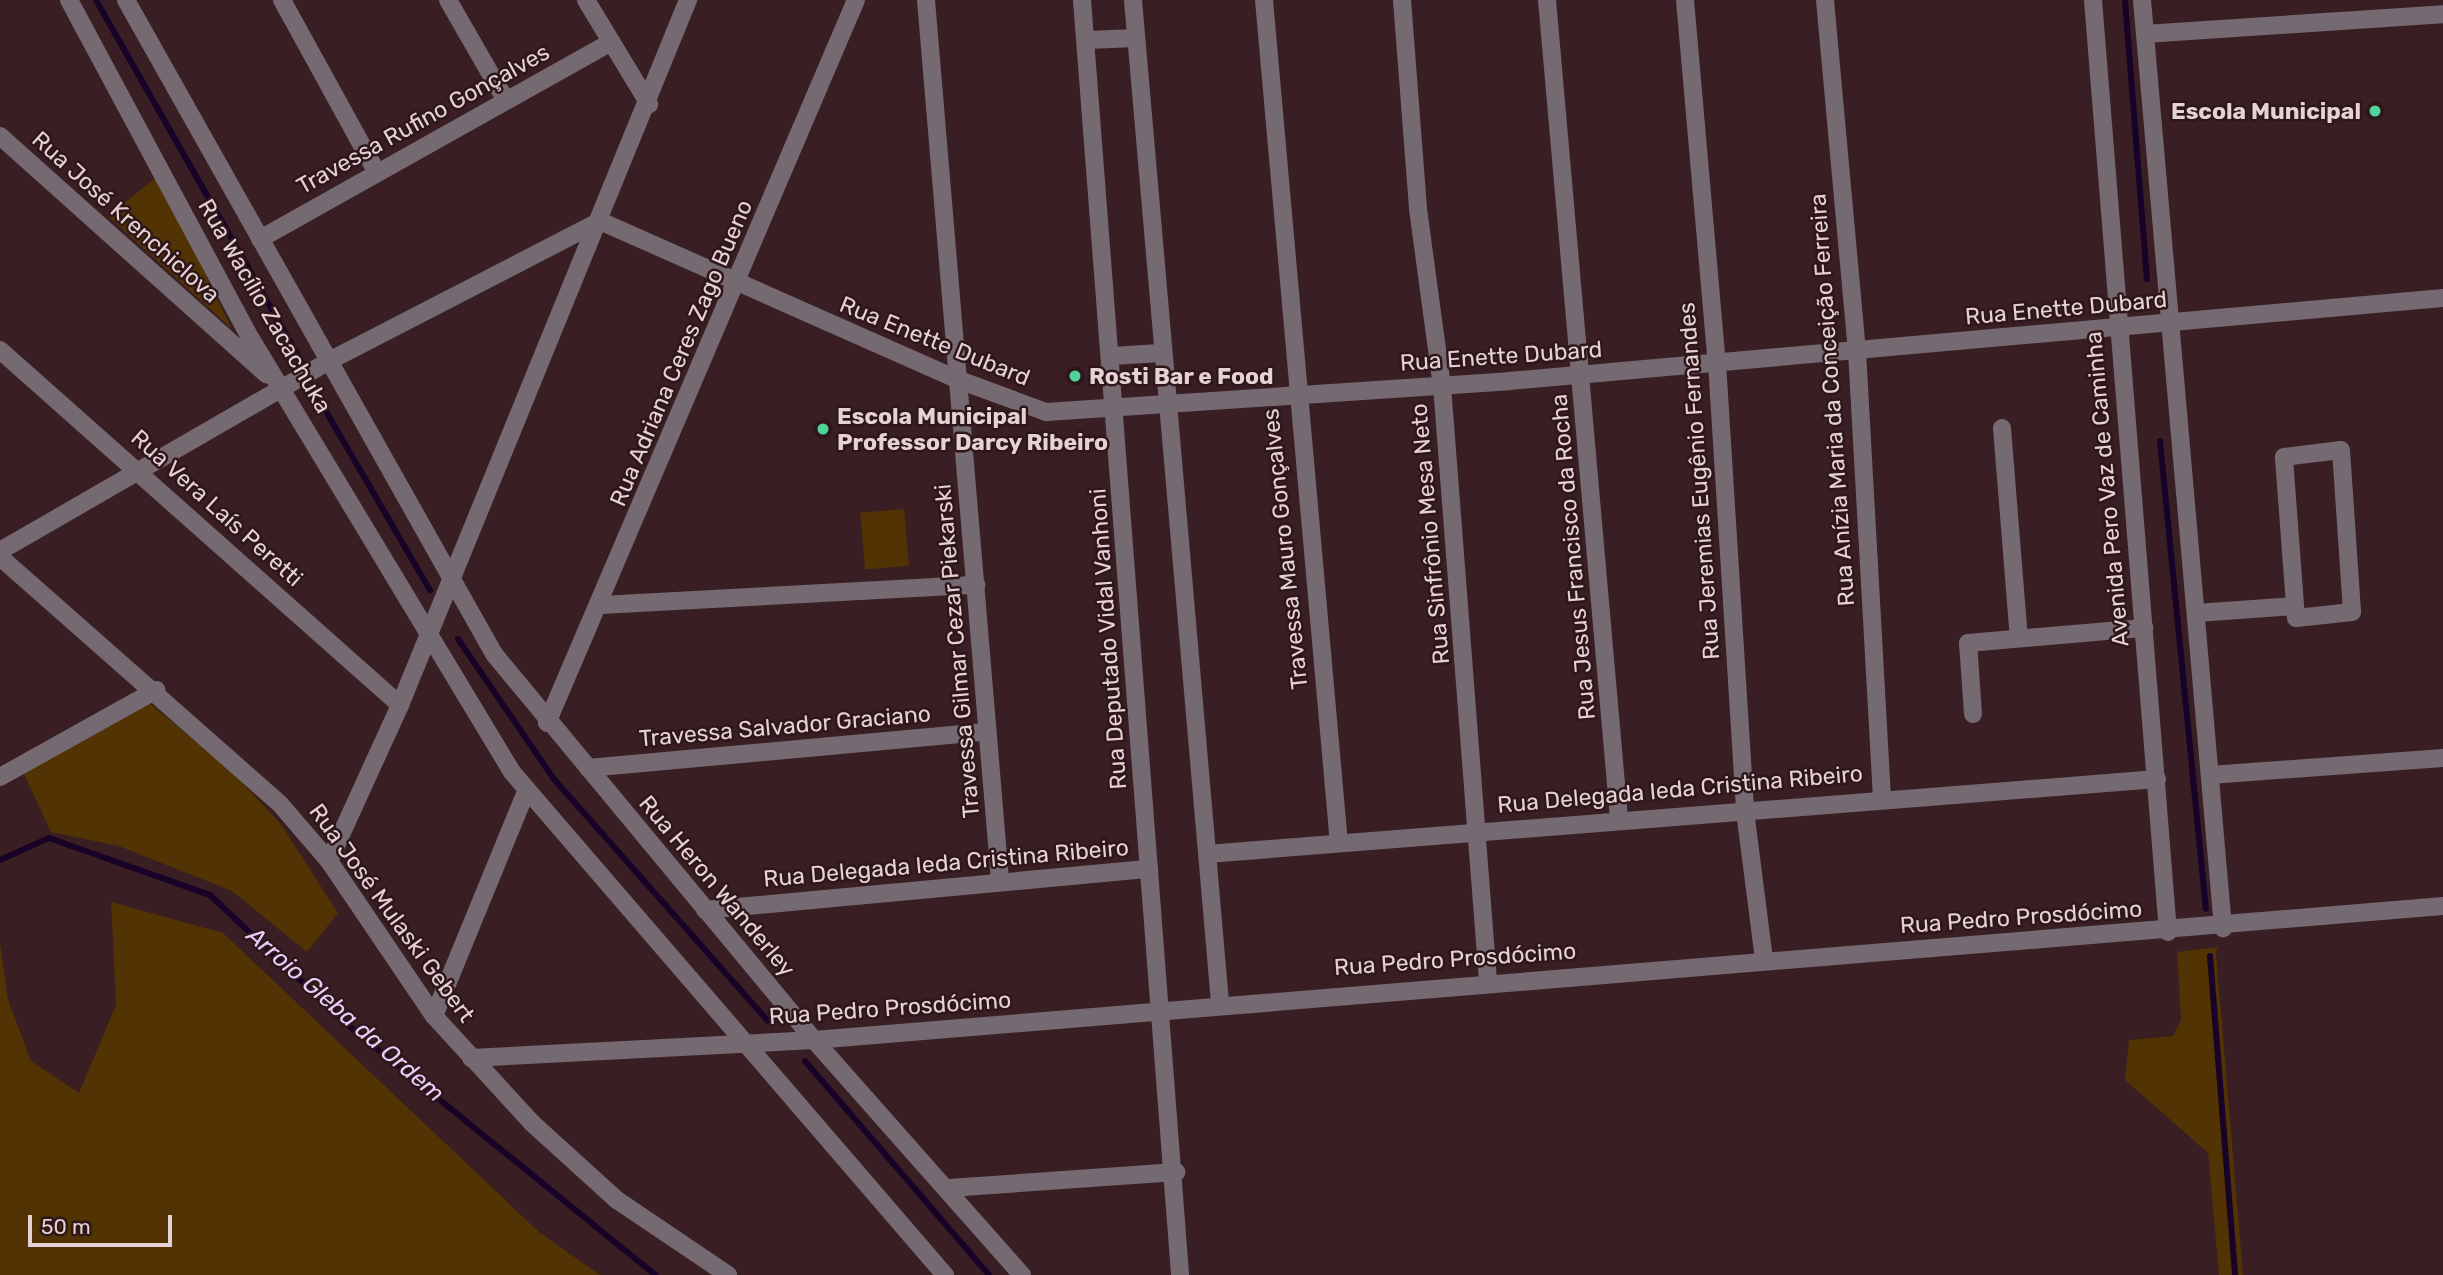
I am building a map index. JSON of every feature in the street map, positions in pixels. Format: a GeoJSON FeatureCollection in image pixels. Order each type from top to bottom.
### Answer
{"type":"FeatureCollection","features":[{"type":"Feature","properties":{"kind":"street","name":"Rua Wacílio Zacachuka"},"geometry":{"type":"LineString","coordinates":[[69,0],[282,389],[427,632]]}},
{"type":"Feature","properties":{"kind":"street","name":"Rua Wacílio Zacachuka"},"geometry":{"type":"LineString","coordinates":[[126,0],[329,361],[446,579]]}},
{"type":"Feature","properties":{"kind":"street"},"geometry":{"type":"LineString","coordinates":[[282,0],[377,173]]}},
{"type":"Feature","properties":{"kind":"street"},"geometry":{"type":"LineString","coordinates":[[447,0],[506,101]]}},
{"type":"Feature","properties":{"kind":"street"},"geometry":{"type":"LineString","coordinates":[[586,0],[649,104]]}},
{"type":"Feature","properties":{"kind":"street"},"geometry":{"type":"LineString","coordinates":[[329,861],[400,705],[446,579],[649,104],[688,0]]}},
{"type":"Feature","properties":{"kind":"street","name":"Rua Adriana Ceres Zago Bueno"},"geometry":{"type":"LineString","coordinates":[[547,723],[739,284],[856,0]]}},
{"type":"Feature","properties":{"kind":"street","name":"Travessa Gilmar Cezar Piekarski"},"geometry":{"type":"LineString","coordinates":[[926,0],[1000,880]]}},
{"type":"Feature","properties":{"kind":"street","name":"Rua Deputado Vidal Vanhoni"},"geometry":{"type":"LineString","coordinates":[[1083,0],[1149,869],[1176,1172],[1180,1275]]}},
{"type":"Feature","properties":{"kind":"street"},"geometry":{"type":"LineString","coordinates":[[1133,0],[1164,407],[1220,1002]]}},
{"type":"Feature","properties":{"kind":"street","name":"Travessa Mauro Gonçalves"},"geometry":{"type":"LineString","coordinates":[[1264,0],[1295,395],[1339,843]]}},
{"type":"Feature","properties":{"kind":"street","name":"Rua Sinfrônio Mesa Neto"},"geometry":{"type":"LineString","coordinates":[[1402,0],[1418,209],[1442,386],[1479,830],[1488,981]]}},
{"type":"Feature","properties":{"kind":"street","name":"Rua Jesus Francisco da Rocha"},"geometry":{"type":"LineString","coordinates":[[1547,0],[1619,818]]}},
{"type":"Feature","properties":{"kind":"street","name":"Rua Jeremias Eugênio Fernandes"},"geometry":{"type":"LineString","coordinates":[[1685,0],[1717,363],[1745,811],[1764,959]]}},
{"type":"Feature","properties":{"kind":"street","name":"Rua Anízia Maria da Conceição Ferreira"},"geometry":{"type":"LineString","coordinates":[[1825,0],[1857,351],[1882,797]]}},
{"type":"Feature","properties":{"kind":"street","name":"Avenida Pero Vaz de Caminha"},"geometry":{"type":"LineString","coordinates":[[2093,0],[2168,932]]}},
{"type":"Feature","properties":{"kind":"street"},"geometry":{"type":"LineString","coordinates":[[2142,0],[2223,928]]}},
{"type":"Feature","properties":{"kind":"street"},"geometry":{"type":"LineString","coordinates":[[2145,34],[2443,14]]}},
{"type":"Feature","properties":{"kind":"street"},"geometry":{"type":"LineString","coordinates":[[1087,40],[1136,38]]}},
{"type":"Feature","properties":{"kind":"street","name":"Travessa Rufino Gonçalves"},"geometry":{"type":"LineString","coordinates":[[260,239],[611,42]]}},
{"type":"Feature","properties":{"kind":"street","name":"Rua José Krenchiclova"},"geometry":{"type":"LineString","coordinates":[[0,136],[282,389]]}},
{"type":"Feature","properties":{"kind":"street"},"geometry":{"type":"LineString","coordinates":[[0,551],[141,473],[329,361],[600,220]]}},
{"type":"Feature","properties":{"kind":"street","name":"Rua Enette Dubard"},"geometry":{"type":"LineString","coordinates":[[600,220],[959,380],[1046,412],[1116,411],[1295,395],[1582,375],[2443,298]]}},
{"type":"Feature","properties":{"kind":"street","name":"Rua Vera Laís Peretti"},"geometry":{"type":"LineString","coordinates":[[0,350],[400,705]]}},
{"type":"Feature","properties":{"kind":"street"},"geometry":{"type":"LineString","coordinates":[[1112,356],[1160,352]]}},
{"type":"Feature","properties":{"kind":"street"},"geometry":{"type":"LineString","coordinates":[[2002,428],[2020,638]]}},
{"type":"Feature","properties":{"kind":"street"},"geometry":{"type":"LineString","coordinates":[[2341,450],[2352,612],[2296,618],[2294,606],[2284,457],[2341,450]]}},
{"type":"Feature","properties":{"kind":"street","name":"Rua José Mulaski Gebert"},"geometry":{"type":"LineString","coordinates":[[0,557],[156,690],[281,804],[329,861],[434,1016],[471,1058],[617,1200],[727,1275]]}},
{"type":"Feature","properties":{"kind":"street","name":"Rua Heron Wanderley"},"geometry":{"type":"LineString","coordinates":[[446,579],[547,723],[588,768],[814,1040],[950,1188],[1021,1275]]}},
{"type":"Feature","properties":{"kind":"street"},"geometry":{"type":"LineString","coordinates":[[601,604],[976,585]]}},
{"type":"Feature","properties":{"kind":"street"},"geometry":{"type":"LineString","coordinates":[[2196,613],[2294,606]]}},
{"type":"Feature","properties":{"kind":"street"},"geometry":{"type":"LineString","coordinates":[[1973,714],[1968,643],[2144,628]]}},
{"type":"Feature","properties":{"kind":"street"},"geometry":{"type":"LineString","coordinates":[[427,632],[527,789],[945,1275]]}},
{"type":"Feature","properties":{"kind":"street"},"geometry":{"type":"LineString","coordinates":[[0,777],[156,690]]}},
{"type":"Feature","properties":{"kind":"street","name":"Travessa Salvador Graciano"},"geometry":{"type":"LineString","coordinates":[[588,768],[987,733]]}},
{"type":"Feature","properties":{"kind":"street"},"geometry":{"type":"LineString","coordinates":[[2210,775],[2443,758]]}},
{"type":"Feature","properties":{"kind":"street","name":"Rua Delegada Ieda Cristina Ribeiro"},"geometry":{"type":"LineString","coordinates":[[1207,854],[1619,818],[1745,811],[1882,797],[2157,779]]}},
{"type":"Feature","properties":{"kind":"street"},"geometry":{"type":"LineString","coordinates":[[434,1016],[527,789]]}},
{"type":"Feature","properties":{"kind":"street","name":"Rua Delegada Ieda Cristina Ribeiro"},"geometry":{"type":"LineString","coordinates":[[705,910],[1000,880],[1149,869]]}},
{"type":"Feature","properties":{"kind":"street","name":"Rua Pedro Prosdócimo"},"geometry":{"type":"LineString","coordinates":[[471,1058],[814,1040],[1161,1012],[1220,1002],[1764,959],[2223,928],[2443,906]]}},
{"type":"Feature","properties":{"kind":"street"},"geometry":{"type":"LineString","coordinates":[[950,1188],[1176,1172]]}},
{"type":"Feature","properties":{"kind":"shaded area"},"geometry":{"type":"Polygon","coordinates":[[[158,176],[232,329],[108,216],[158,176]]]}},
{"type":"Feature","properties":{"kind":"shaded area"},"geometry":{"type":"Polygon","coordinates":[[[904,509],[909,566],[865,570],[860,513],[904,509]]]}},
{"type":"Feature","properties":{"kind":"shaded area"},"geometry":{"type":"Polygon","coordinates":[[[148,702],[230,770],[280,823],[338,913],[307,952],[232,891],[119,846],[51,832],[22,770],[148,702]]]}},
{"type":"Feature","properties":{"kind":"shaded area"},"geometry":{"type":"Polygon","coordinates":[[[111,902],[223,933],[539,1232],[600,1275],[0,1275],[0,944],[8,1000],[31,1061],[79,1093],[116,1005],[111,902]]]}},
{"type":"Feature","properties":{"kind":"shaded area"},"geometry":{"type":"Polygon","coordinates":[[[2218,947],[2216,953],[2243,1275],[2219,1275],[2208,1153],[2125,1080],[2129,1040],[2173,1036],[2181,1020],[2177,952],[2218,947]]]}},
{"type":"Feature","properties":{"kind":"waterway"},"geometry":{"type":"LineString","coordinates":[[96,0],[302,362]]}},
{"type":"Feature","properties":{"kind":"waterway"},"geometry":{"type":"LineString","coordinates":[[2125,0],[2147,279]]}},
{"type":"Feature","properties":{"kind":"waterway"},"geometry":{"type":"LineString","coordinates":[[317,396],[430,590]]}},
{"type":"Feature","properties":{"kind":"waterway"},"geometry":{"type":"LineString","coordinates":[[2160,441],[2206,909]]}},
{"type":"Feature","properties":{"kind":"waterway"},"geometry":{"type":"LineString","coordinates":[[458,639],[553,778],[768,1021]]}},
{"type":"Feature","properties":{"kind":"waterway","name":"Arroio Gleba da Ordem"},"geometry":{"type":"LineString","coordinates":[[0,860],[49,838],[210,895],[349,1026],[655,1275]]}},
{"type":"Feature","properties":{"kind":"waterway"},"geometry":{"type":"LineString","coordinates":[[2210,956],[2235,1275]]}},
{"type":"Feature","properties":{"kind":"waterway"},"geometry":{"type":"LineString","coordinates":[[805,1061],[989,1275]]}},
{"type":"Feature","properties":{"kind":"place","name":"Escola Municipal"},"geometry":{"type":"Point","coordinates":[2375,111]}},
{"type":"Feature","properties":{"kind":"place","name":"Rosti Bar e Food"},"geometry":{"type":"Point","coordinates":[1075,376]}},
{"type":"Feature","properties":{"kind":"place","name":"Escola Municipal Professor Darcy Ribeiro"},"geometry":{"type":"Point","coordinates":[823,429]}}]}
